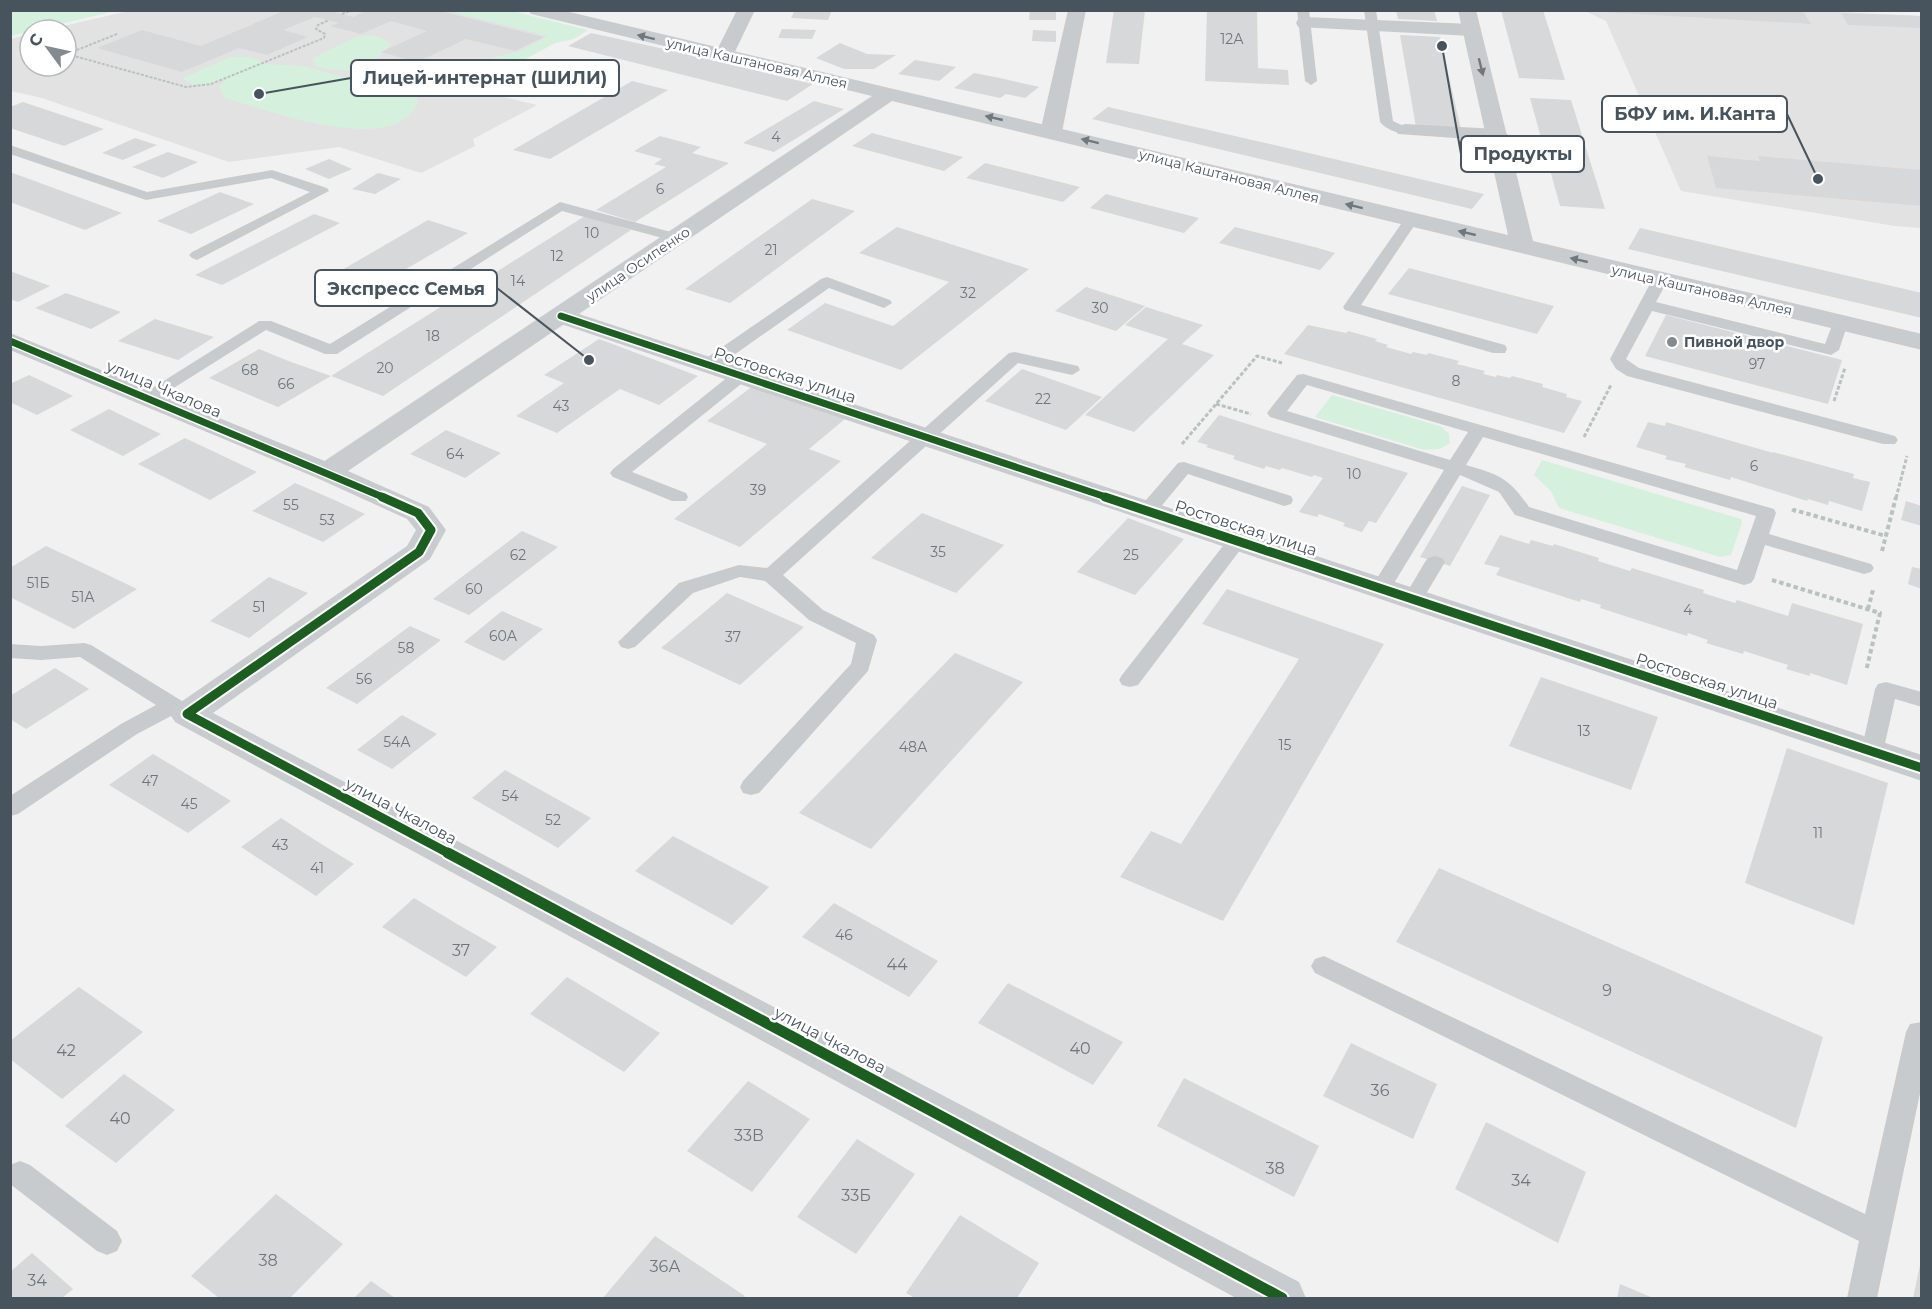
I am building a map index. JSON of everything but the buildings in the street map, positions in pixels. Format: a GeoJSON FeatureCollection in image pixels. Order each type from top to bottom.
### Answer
{"type":"FeatureCollection","features":[{"type":"Feature","properties":{"kind":"street","name":"улица Каштановая Аллея"},"geometry":{"type":"LineString","coordinates":[[537,10],[1922,342]]}},
{"type":"Feature","properties":{"kind":"street"},"geometry":{"type":"LineString","coordinates":[[724,56],[746,10]]}},
{"type":"Feature","properties":{"kind":"street"},"geometry":{"type":"LineString","coordinates":[[1051,132],[1077,10]]}},
{"type":"Feature","properties":{"kind":"street"},"geometry":{"type":"LineString","coordinates":[[1304,17],[1469,20],[1522,246]]}},
{"type":"Feature","properties":{"kind":"street","name":"улица Осипенко"},"geometry":{"type":"LineString","coordinates":[[327,472],[889,94]]}},
{"type":"Feature","properties":{"kind":"street"},"geometry":{"type":"LineString","coordinates":[[1405,130],[1497,135]]}},
{"type":"Feature","properties":{"kind":"street","name":"Ростовская улица"},"geometry":{"type":"LineString","coordinates":[[561,316],[1922,768]]}},
{"type":"Feature","properties":{"kind":"street","name":"улица Чкалова"},"geometry":{"type":"LineString","coordinates":[[10,341],[327,472],[418,513],[431,530],[419,552],[180,710],[1282,1299]]}},
{"type":"Feature","properties":{"kind":"lane"},"geometry":{"type":"LineString","coordinates":[[1304,17],[1311,81]]}},
{"type":"Feature","properties":{"kind":"lane"},"geometry":{"type":"LineString","coordinates":[[1371,18],[1387,122],[1393,127],[1405,130]]}},
{"type":"Feature","properties":{"kind":"lane"},"geometry":{"type":"LineString","coordinates":[[10,149],[146,196],[272,174],[322,191],[197,255]]}},
{"type":"Feature","properties":{"kind":"lane"},"geometry":{"type":"LineString","coordinates":[[147,397],[266,324],[331,350],[560,206],[677,238]]}},
{"type":"Feature","properties":{"kind":"lane"},"geometry":{"type":"LineString","coordinates":[[1411,220],[1351,307],[1499,349]]}},
{"type":"Feature","properties":{"kind":"lane"},"geometry":{"type":"LineString","coordinates":[[1660,280],[1618,359],[1622,365],[1633,372],[1889,440]]}},
{"type":"Feature","properties":{"kind":"lane"},"geometry":{"type":"LineString","coordinates":[[708,365],[827,282],[884,303]]}},
{"type":"Feature","properties":{"kind":"lane"},"geometry":{"type":"LineString","coordinates":[[1647,305],[1830,351],[1840,323]]}},
{"type":"Feature","properties":{"kind":"lane"},"geometry":{"type":"LineString","coordinates":[[771,575],[923,436],[1015,357],[1072,370]]}},
{"type":"Feature","properties":{"kind":"lane"},"geometry":{"type":"LineString","coordinates":[[679,497],[619,473],[740,376]]}},
{"type":"Feature","properties":{"kind":"lane"},"geometry":{"type":"LineString","coordinates":[[1304,379],[1478,430],[1767,513],[1744,579],[1522,511],[1506,488],[1482,476],[1276,413],[1304,379]]}},
{"type":"Feature","properties":{"kind":"lane"},"geometry":{"type":"LineString","coordinates":[[1381,588],[1478,430]]}},
{"type":"Feature","properties":{"kind":"lane"},"geometry":{"type":"LineString","coordinates":[[1147,511],[1184,467],[1284,500]]}},
{"type":"Feature","properties":{"kind":"lane"},"geometry":{"type":"LineString","coordinates":[[1758,537],[1869,574]]}},
{"type":"Feature","properties":{"kind":"lane"},"geometry":{"type":"LineString","coordinates":[[1130,680],[1237,541]]}},
{"type":"Feature","properties":{"kind":"lane"},"geometry":{"type":"LineString","coordinates":[[1413,599],[1435,562]]}},
{"type":"Feature","properties":{"kind":"lane"},"geometry":{"type":"LineString","coordinates":[[628,642],[686,588],[739,571],[771,575],[816,615],[867,640],[861,666],[751,787]]}},
{"type":"Feature","properties":{"kind":"lane"},"geometry":{"type":"LineString","coordinates":[[10,651],[41,653],[84,650],[180,710]]}},
{"type":"Feature","properties":{"kind":"lane"},"geometry":{"type":"LineString","coordinates":[[1872,752],[1886,688],[1922,700]]}},
{"type":"Feature","properties":{"kind":"lane"},"geometry":{"type":"LineString","coordinates":[[10,808],[129,729],[180,710]]}},
{"type":"Feature","properties":{"kind":"lane"},"geometry":{"type":"LineString","coordinates":[[1324,966],[1876,1234]]}},
{"type":"Feature","properties":{"kind":"lane"},"geometry":{"type":"LineString","coordinates":[[1862,1299],[1919,1032]]}},
{"type":"Feature","properties":{"kind":"lane"},"geometry":{"type":"LineString","coordinates":[[14,1175],[107,1241]]}},
{"type":"Feature","properties":{"kind":"path"},"geometry":{"type":"LineString","coordinates":[[342,14],[352,10]]}},
{"type":"Feature","properties":{"kind":"path"},"geometry":{"type":"LineString","coordinates":[[117,34],[67,54],[196,88],[207,87],[252,66],[324,38],[325,33],[316,29],[318,25],[329,20]]}},
{"type":"Feature","properties":{"kind":"path"},"geometry":{"type":"LineString","coordinates":[[1833,402],[1848,358]]}},
{"type":"Feature","properties":{"kind":"path"},"geometry":{"type":"LineString","coordinates":[[1583,437],[1622,365]]}},
{"type":"Feature","properties":{"kind":"path"},"geometry":{"type":"LineString","coordinates":[[1216,404],[1260,417]]}},
{"type":"Feature","properties":{"kind":"path"},"geometry":{"type":"LineString","coordinates":[[1881,554],[1912,435],[1892,429],[1889,440]]}},
{"type":"Feature","properties":{"kind":"path"},"geometry":{"type":"LineString","coordinates":[[1746,573],[1881,613],[1866,672]]}},
{"type":"Feature","properties":{"kind":"path"},"geometry":{"type":"LineString","coordinates":[[1868,609],[1869,574]]}},
{"type":"Feature","properties":{"kind":"shaded area"},"geometry":{"type":"Polygon","coordinates":[[[1799,10],[1921,16],[1921,228],[1895,226],[1681,191],[1606,21],[1585,11],[1799,10]]]}},
{"type":"Feature","properties":{"kind":"shaded area"},"geometry":{"type":"Polygon","coordinates":[[[129,11],[486,11],[564,31],[457,86],[537,105],[473,139],[475,146],[421,173],[339,147],[229,162],[42,98],[11,91],[11,39],[18,37],[18,78],[78,78],[78,23],[129,11]]]}},
{"type":"Feature","properties":{"kind":"green space"},"geometry":{"type":"Polygon","coordinates":[[[11,10],[115,10],[78,20],[78,18],[18,18],[18,34],[11,36],[11,10]]]}},
{"type":"Feature","properties":{"kind":"green space"},"geometry":{"type":"Polygon","coordinates":[[[449,11],[512,11],[588,30],[574,39],[555,43],[478,85],[448,89],[417,87],[415,78],[433,67],[460,59],[481,61],[520,51],[548,36],[449,11]]]}},
{"type":"Feature","properties":{"kind":"green space"},"geometry":{"type":"Polygon","coordinates":[[[369,35],[380,37],[391,44],[374,60],[347,70],[315,66],[313,58],[356,37],[369,35]]]}},
{"type":"Feature","properties":{"kind":"green space"},"geometry":{"type":"Polygon","coordinates":[[[231,57],[248,57],[261,61],[262,64],[303,66],[416,96],[418,102],[405,119],[384,127],[358,129],[299,120],[225,98],[219,87],[227,78],[211,84],[199,85],[183,78],[231,57]]]}},
{"type":"Feature","properties":{"kind":"green space"},"geometry":{"type":"Polygon","coordinates":[[[1332,395],[1440,426],[1449,434],[1450,443],[1440,449],[1424,450],[1315,417],[1332,395]]]}},
{"type":"Feature","properties":{"kind":"green space"},"geometry":{"type":"Polygon","coordinates":[[[1542,460],[1741,519],[1742,523],[1731,555],[1720,557],[1559,508],[1551,491],[1534,475],[1542,460]]]}},
{"type":"Feature","properties":{"kind":"cycle path"},"geometry":{"type":"LineString","coordinates":[[561,316],[1922,768]]}},
{"type":"Feature","properties":{"kind":"cycle path"},"geometry":{"type":"LineString","coordinates":[[10,341],[327,472],[418,513],[431,530],[419,552],[187,714],[1282,1298]]}},
{"type":"Feature","properties":{"kind":"place","name":"Продукты"},"geometry":{"type":"Point","coordinates":[1442,46]}},
{"type":"Feature","properties":{"kind":"place","name":"Лицей-интернат (ШИЛИ)"},"geometry":{"type":"Point","coordinates":[259,94]}},
{"type":"Feature","properties":{"kind":"place","name":"БФУ им. И.Канта"},"geometry":{"type":"Point","coordinates":[1818,179]}},
{"type":"Feature","properties":{"kind":"place","name":"Пивной двор"},"geometry":{"type":"Point","coordinates":[1672,342]}},
{"type":"Feature","properties":{"kind":"place","name":"Экспресс Семья"},"geometry":{"type":"Point","coordinates":[589,360]}}]}
